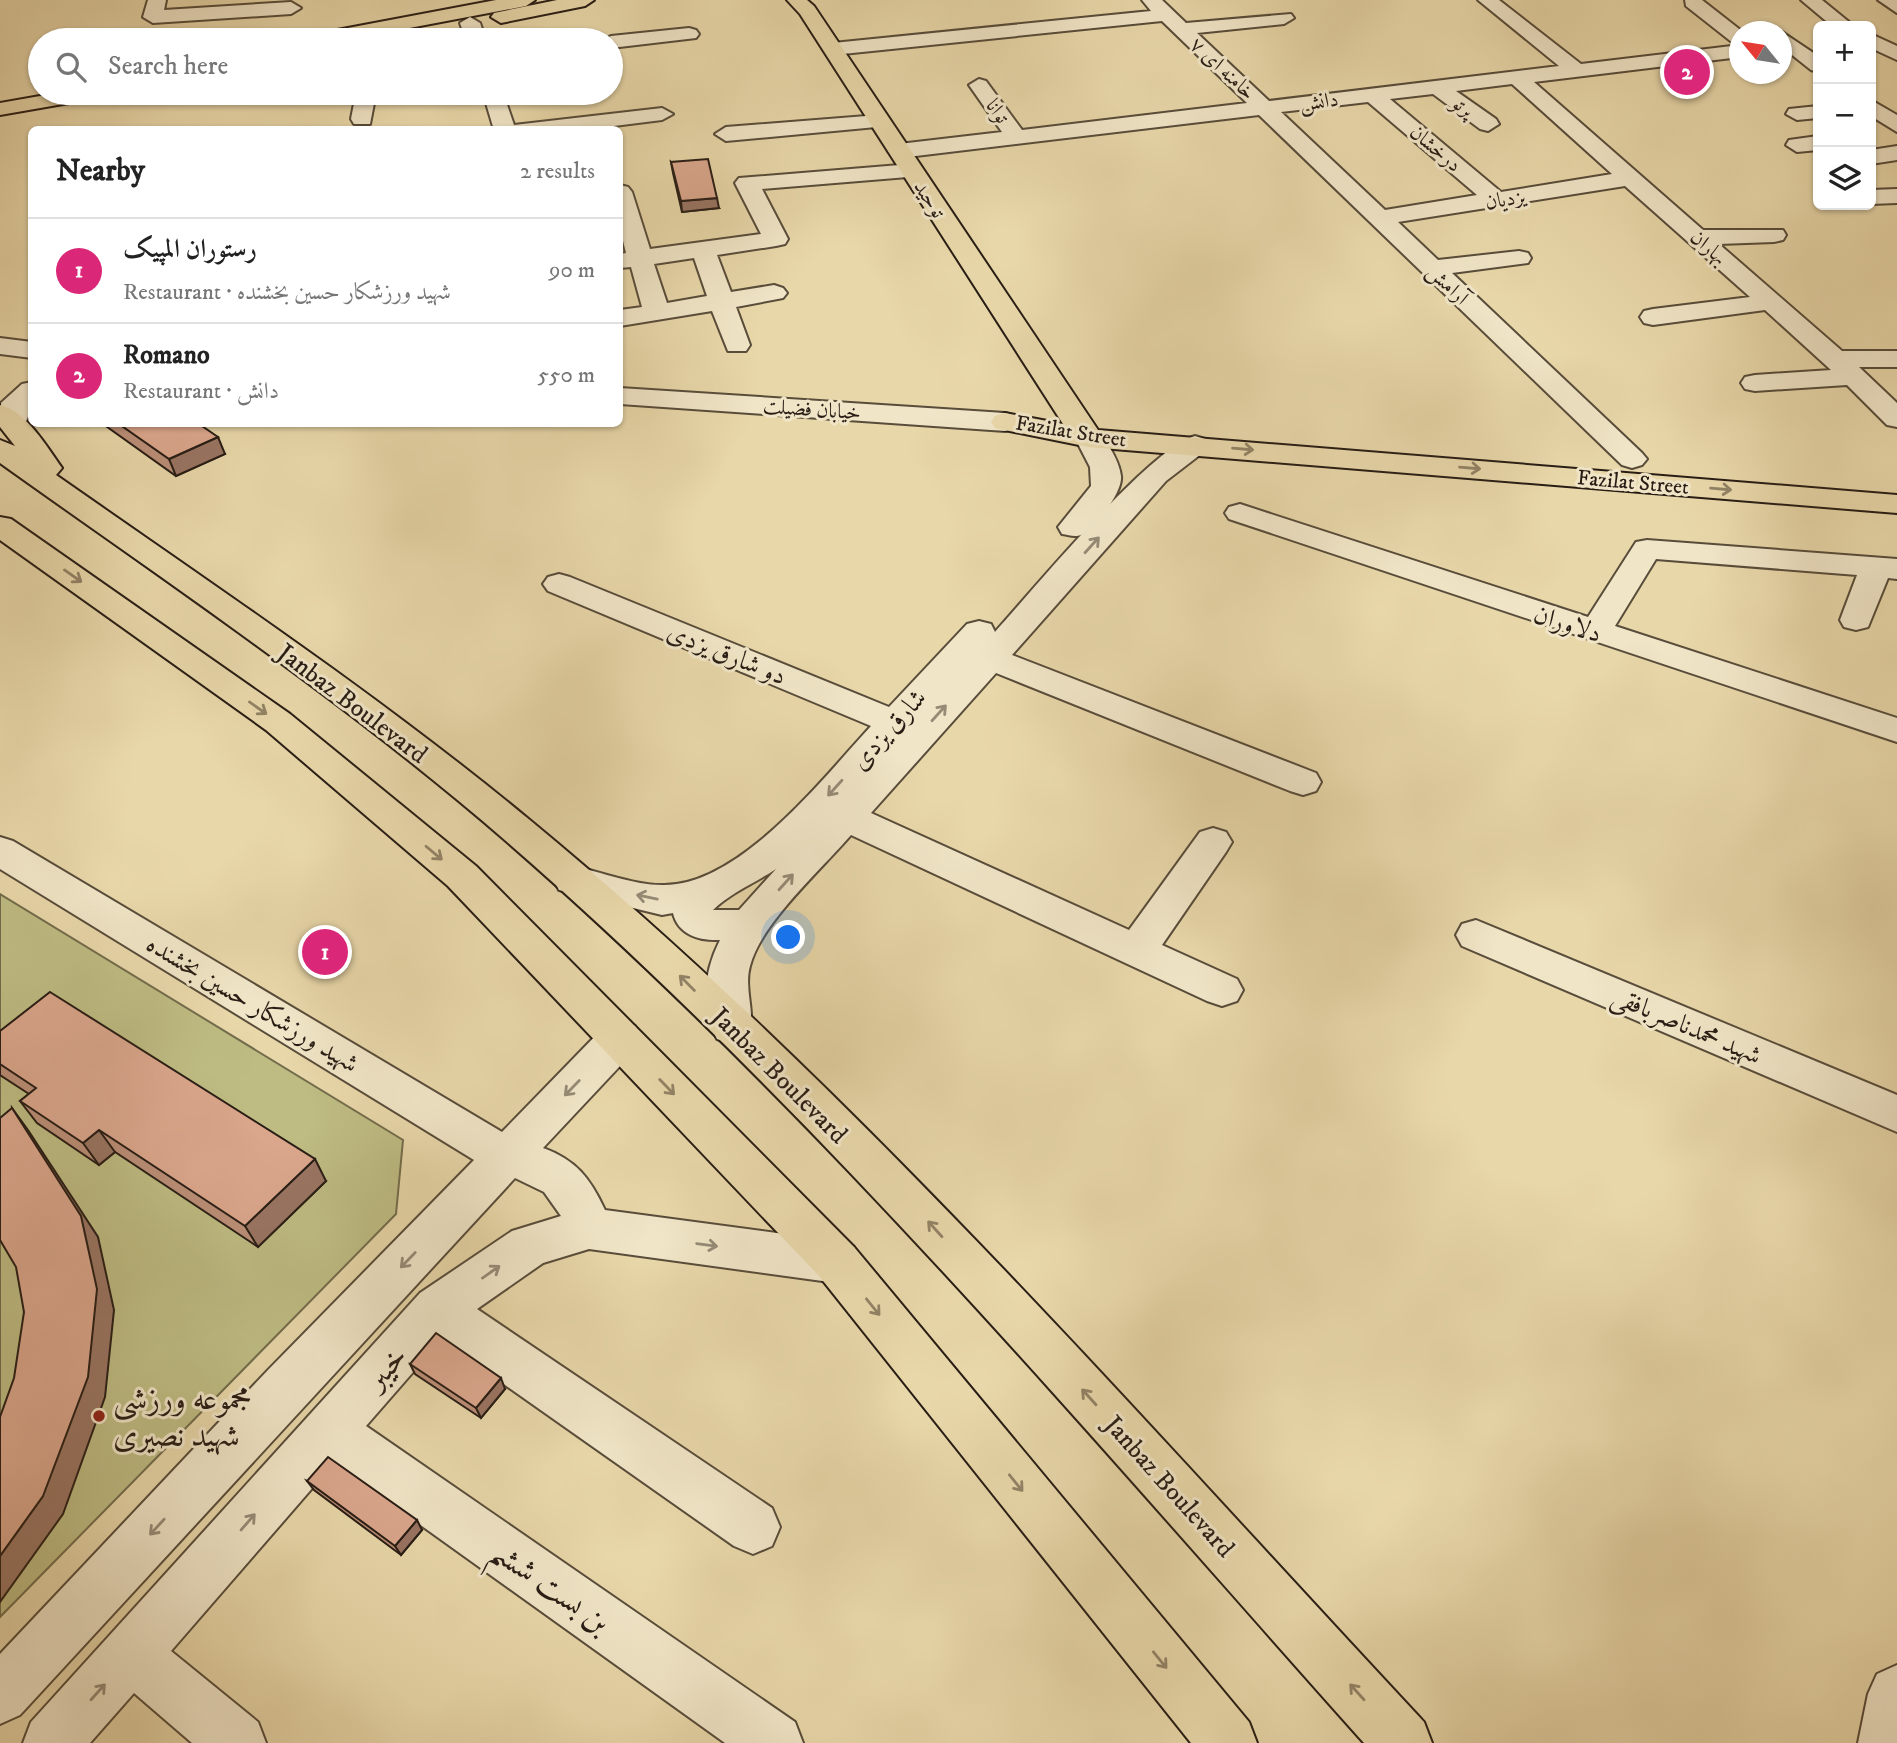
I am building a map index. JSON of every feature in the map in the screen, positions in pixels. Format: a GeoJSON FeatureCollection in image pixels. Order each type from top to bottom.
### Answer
{"type":"FeatureCollection","features":[{"type":"Feature","properties":{"kind":"main road"},"geometry":{"type":"LineString","coordinates":[[432,28],[474,18],[526,0]]}},
{"type":"Feature","properties":{"kind":"main road"},"geometry":{"type":"LineString","coordinates":[[403,28],[585,0]]}},
{"type":"Feature","properties":{"kind":"main road"},"geometry":{"type":"LineString","coordinates":[[775,0],[814,22]]}},
{"type":"Feature","properties":{"kind":"main road","name":"توحید"},"geometry":{"type":"LineString","coordinates":[[814,22],[1080,428]]}},
{"type":"Feature","properties":{"kind":"main road"},"geometry":{"type":"LineString","coordinates":[[0,98],[28,88]]}},
{"type":"Feature","properties":{"kind":"main road"},"geometry":{"type":"LineString","coordinates":[[0,109],[28,104]]}},
{"type":"Feature","properties":{"kind":"main road","name":"Fazilat Street"},"geometry":{"type":"LineString","coordinates":[[1005,422],[1080,428],[1402,439],[1897,483]]}},
{"type":"Feature","properties":{"kind":"main road","name":"Janbaz Boulevard"},"geometry":{"type":"LineString","coordinates":[[4,428],[72,500],[330,683],[517,830],[673,969],[920,1213],[1403,1743]]}},
{"type":"Feature","properties":{"kind":"main road","name":"Fazilat Street"},"geometry":{"type":"LineString","coordinates":[[1080,428],[1195,445],[1897,503]]}},
{"type":"Feature","properties":{"kind":"main road"},"geometry":{"type":"LineString","coordinates":[[6,528],[278,722],[462,876],[837,1262],[1227,1743]]}},
{"type":"Feature","properties":{"kind":"street","name":"خامنه ای ۷"},"geometry":{"type":"LineString","coordinates":[[1151,0],[1265,108]]}},
{"type":"Feature","properties":{"kind":"street"},"geometry":{"type":"LineString","coordinates":[[1489,0],[1578,71]]}},
{"type":"Feature","properties":{"kind":"street"},"geometry":{"type":"LineString","coordinates":[[1810,0],[1837,21]]}},
{"type":"Feature","properties":{"kind":"street"},"geometry":{"type":"LineString","coordinates":[[1887,0],[1897,7]]}},
{"type":"Feature","properties":{"kind":"street"},"geometry":{"type":"LineString","coordinates":[[1693,2],[1729,30]]}},
{"type":"Feature","properties":{"kind":"street"},"geometry":{"type":"LineString","coordinates":[[814,22],[949,37],[1099,22],[1290,24],[1268,3]]}},
{"type":"Feature","properties":{"kind":"street"},"geometry":{"type":"LineString","coordinates":[[155,8],[290,9]]}},
{"type":"Feature","properties":{"kind":"street"},"geometry":{"type":"LineString","coordinates":[[814,22],[847,27]]}},
{"type":"Feature","properties":{"kind":"street"},"geometry":{"type":"LineString","coordinates":[[1099,22],[1115,39]]}},
{"type":"Feature","properties":{"kind":"street"},"geometry":{"type":"LineString","coordinates":[[1876,37],[1897,33]]}},
{"type":"Feature","properties":{"kind":"street"},"geometry":{"type":"LineString","coordinates":[[623,41],[689,34]]}},
{"type":"Feature","properties":{"kind":"street"},"geometry":{"type":"LineString","coordinates":[[949,37],[967,58]]}},
{"type":"Feature","properties":{"kind":"street"},"geometry":{"type":"LineString","coordinates":[[1876,41],[1897,54]]}},
{"type":"Feature","properties":{"kind":"street"},"geometry":{"type":"LineString","coordinates":[[1792,44],[1813,42]]}},
{"type":"Feature","properties":{"kind":"street"},"geometry":{"type":"LineString","coordinates":[[1792,49],[1813,63]]}},
{"type":"Feature","properties":{"kind":"street","name":"دانش"},"geometry":{"type":"LineString","coordinates":[[703,249],[776,239],[747,183],[905,161],[1016,137],[1729,52]]}},
{"type":"Feature","properties":{"kind":"street","name":"بهاران"},"geometry":{"type":"LineString","coordinates":[[1517,78],[1771,302],[1897,419]]}},
{"type":"Feature","properties":{"kind":"street","name":"توانا"},"geometry":{"type":"LineString","coordinates":[[979,85],[1016,137]]}},
{"type":"Feature","properties":{"kind":"street","name":"پرتو"},"geometry":{"type":"LineString","coordinates":[[1437,87],[1488,124]]}},
{"type":"Feature","properties":{"kind":"street","name":"درخشان"},"geometry":{"type":"LineString","coordinates":[[1373,95],[1498,201]]}},
{"type":"Feature","properties":{"kind":"street"},"geometry":{"type":"LineString","coordinates":[[1876,103],[1896,126],[1876,136]]}},
{"type":"Feature","properties":{"kind":"street"},"geometry":{"type":"LineString","coordinates":[[362,119],[364,105]]}},
{"type":"Feature","properties":{"kind":"street"},"geometry":{"type":"LineString","coordinates":[[497,105],[504,126]]}},
{"type":"Feature","properties":{"kind":"street","name":"آرامش"},"geometry":{"type":"LineString","coordinates":[[1265,108],[1632,459]]}},
{"type":"Feature","properties":{"kind":"street"},"geometry":{"type":"LineString","coordinates":[[556,126],[662,114]]}},
{"type":"Feature","properties":{"kind":"street"},"geometry":{"type":"LineString","coordinates":[[726,134],[879,121]]}},
{"type":"Feature","properties":{"kind":"street"},"geometry":{"type":"LineString","coordinates":[[1876,156],[1897,153]]}},
{"type":"Feature","properties":{"kind":"street","name":"یزدیان"},"geometry":{"type":"LineString","coordinates":[[1380,218],[1629,178]]}},
{"type":"Feature","properties":{"kind":"street"},"geometry":{"type":"LineString","coordinates":[[1876,197],[1897,196]]}},
{"type":"Feature","properties":{"kind":"street"},"geometry":{"type":"LineString","coordinates":[[623,214],[629,260],[657,312]]}},
{"type":"Feature","properties":{"kind":"street"},"geometry":{"type":"LineString","coordinates":[[1698,237],[1774,235]]}},
{"type":"Feature","properties":{"kind":"street"},"geometry":{"type":"LineString","coordinates":[[629,260],[703,249],[724,301],[737,345]]}},
{"type":"Feature","properties":{"kind":"street"},"geometry":{"type":"LineString","coordinates":[[1431,268],[1519,258]]}},
{"type":"Feature","properties":{"kind":"street"},"geometry":{"type":"LineString","coordinates":[[623,318],[774,293]]}},
{"type":"Feature","properties":{"kind":"street"},"geometry":{"type":"LineString","coordinates":[[1653,317],[1771,302]]}},
{"type":"Feature","properties":{"kind":"street"},"geometry":{"type":"LineString","coordinates":[[0,346],[28,350]]}},
{"type":"Feature","properties":{"kind":"street"},"geometry":{"type":"LineString","coordinates":[[1755,383],[1897,359]]}},
{"type":"Feature","properties":{"kind":"street"},"geometry":{"type":"LineString","coordinates":[[4,428],[15,402],[28,393]]}},
{"type":"Feature","properties":{"kind":"street","name":"خیابان فضیلت"},"geometry":{"type":"LineString","coordinates":[[623,396],[1005,422]]}},
{"type":"Feature","properties":{"kind":"street"},"geometry":{"type":"LineString","coordinates":[[1080,428],[1107,473],[1124,467],[1136,467],[1146,473],[1147,484]]}},
{"type":"Feature","properties":{"kind":"street"},"geometry":{"type":"LineString","coordinates":[[732,1027],[724,992],[727,970],[729,959],[749,924],[845,817],[977,652],[1147,484],[1195,445]]}},
{"type":"Feature","properties":{"kind":"street","name":"شارق یزدی"},"geometry":{"type":"LineString","coordinates":[[573,880],[662,900],[696,895],[709,890],[728,882],[763,859],[820,804],[894,722],[977,652],[1107,490],[1107,473]]}},
{"type":"Feature","properties":{"kind":"street","name":"دلاوران"},"geometry":{"type":"LineString","coordinates":[[1240,513],[1897,730]]}},
{"type":"Feature","properties":{"kind":"street"},"geometry":{"type":"LineString","coordinates":[[1595,632],[1647,549],[1886,569],[1856,620]]}},
{"type":"Feature","properties":{"kind":"street","name":"دو شارق یزدی"},"geometry":{"type":"LineString","coordinates":[[559,584],[894,722]]}},
{"type":"Feature","properties":{"kind":"street"},"geometry":{"type":"LineString","coordinates":[[977,652],[1303,782]]}},
{"type":"Feature","properties":{"kind":"street"},"geometry":{"type":"LineString","coordinates":[[845,817],[1222,990]]}},
{"type":"Feature","properties":{"kind":"street"},"geometry":{"type":"LineString","coordinates":[[1136,950],[1213,842]]}},
{"type":"Feature","properties":{"kind":"street","name":"شهید ورزشکار حسین بخشنده"},"geometry":{"type":"LineString","coordinates":[[0,851],[506,1157],[543,1166],[566,1180],[580,1203],[589,1228]]}},
{"type":"Feature","properties":{"kind":"street"},"geometry":{"type":"LineString","coordinates":[[709,890],[692,906],[693,917],[707,926],[749,924]]}},
{"type":"Feature","properties":{"kind":"street","name":"شهید محمدناصربافقی"},"geometry":{"type":"LineString","coordinates":[[1476,935],[1897,1114]]}},
{"type":"Feature","properties":{"kind":"street","name":"خیبر"},"geometry":{"type":"LineString","coordinates":[[0,1695],[286,1387],[620,1038]]}},
{"type":"Feature","properties":{"kind":"street","name":"خیبر"},"geometry":{"type":"LineString","coordinates":[[52,1743],[328,1429],[437,1310],[529,1246],[589,1228],[837,1262]]}},
{"type":"Feature","properties":{"kind":"street"},"geometry":{"type":"LineString","coordinates":[[437,1310],[753,1527]]}},
{"type":"Feature","properties":{"kind":"street","name":"بن بست ششم"},"geometry":{"type":"LineString","coordinates":[[328,1429],[774,1743]]}},
{"type":"Feature","properties":{"kind":"street"},"geometry":{"type":"LineString","coordinates":[[132,1655],[237,1743]]}},
{"type":"Feature","properties":{"kind":"street"},"geometry":{"type":"LineString","coordinates":[[1887,1743],[1897,1694]]}},
{"type":"Feature","properties":{"kind":"shaded area","name":"مجموعه ورزشی شهید نصیری"},"geometry":{"type":"Polygon","coordinates":[[[0,894],[403,1140],[396,1214],[0,1617],[0,894]]]}},
{"type":"Feature","properties":{"kind":"building"},"geometry":{"type":"Polygon","coordinates":[[[708,159],[717,198],[681,201],[671,162],[708,159]]]}},
{"type":"Feature","properties":{"kind":"building"},"geometry":{"type":"Polygon","coordinates":[[[123,427],[203,427],[218,437],[169,459],[123,427]]]}},
{"type":"Feature","properties":{"kind":"building"},"geometry":{"type":"Polygon","coordinates":[[[50,992],[315,1159],[245,1226],[99,1130],[83,1143],[20,1101],[36,1088],[0,1064],[0,1031],[50,992]]]}},
{"type":"Feature","properties":{"kind":"building"},"geometry":{"type":"Polygon","coordinates":[[[12,1108],[81,1216],[97,1289],[88,1377],[43,1496],[0,1556],[0,1417],[14,1378],[24,1312],[16,1267],[0,1240],[0,1118],[12,1108]]]}},
{"type":"Feature","properties":{"kind":"building"},"geometry":{"type":"Polygon","coordinates":[[[436,1333],[501,1378],[476,1408],[410,1364],[436,1333]]]}},
{"type":"Feature","properties":{"kind":"building"},"geometry":{"type":"Polygon","coordinates":[[[328,1457],[417,1520],[395,1546],[307,1481],[328,1457]]]}},
{"type":"Feature","properties":{"kind":"place","name":"Romano"},"geometry":{"type":"Point","coordinates":[1687,72]}},
{"type":"Feature","properties":{"kind":"place","name":"رستوران المپیک"},"geometry":{"type":"Point","coordinates":[325,952]}},
{"type":"Feature","properties":{"kind":"place","name":"مجموعه ورزشی شهید نصیری"},"geometry":{"type":"Point","coordinates":[99,1416]}}]}
